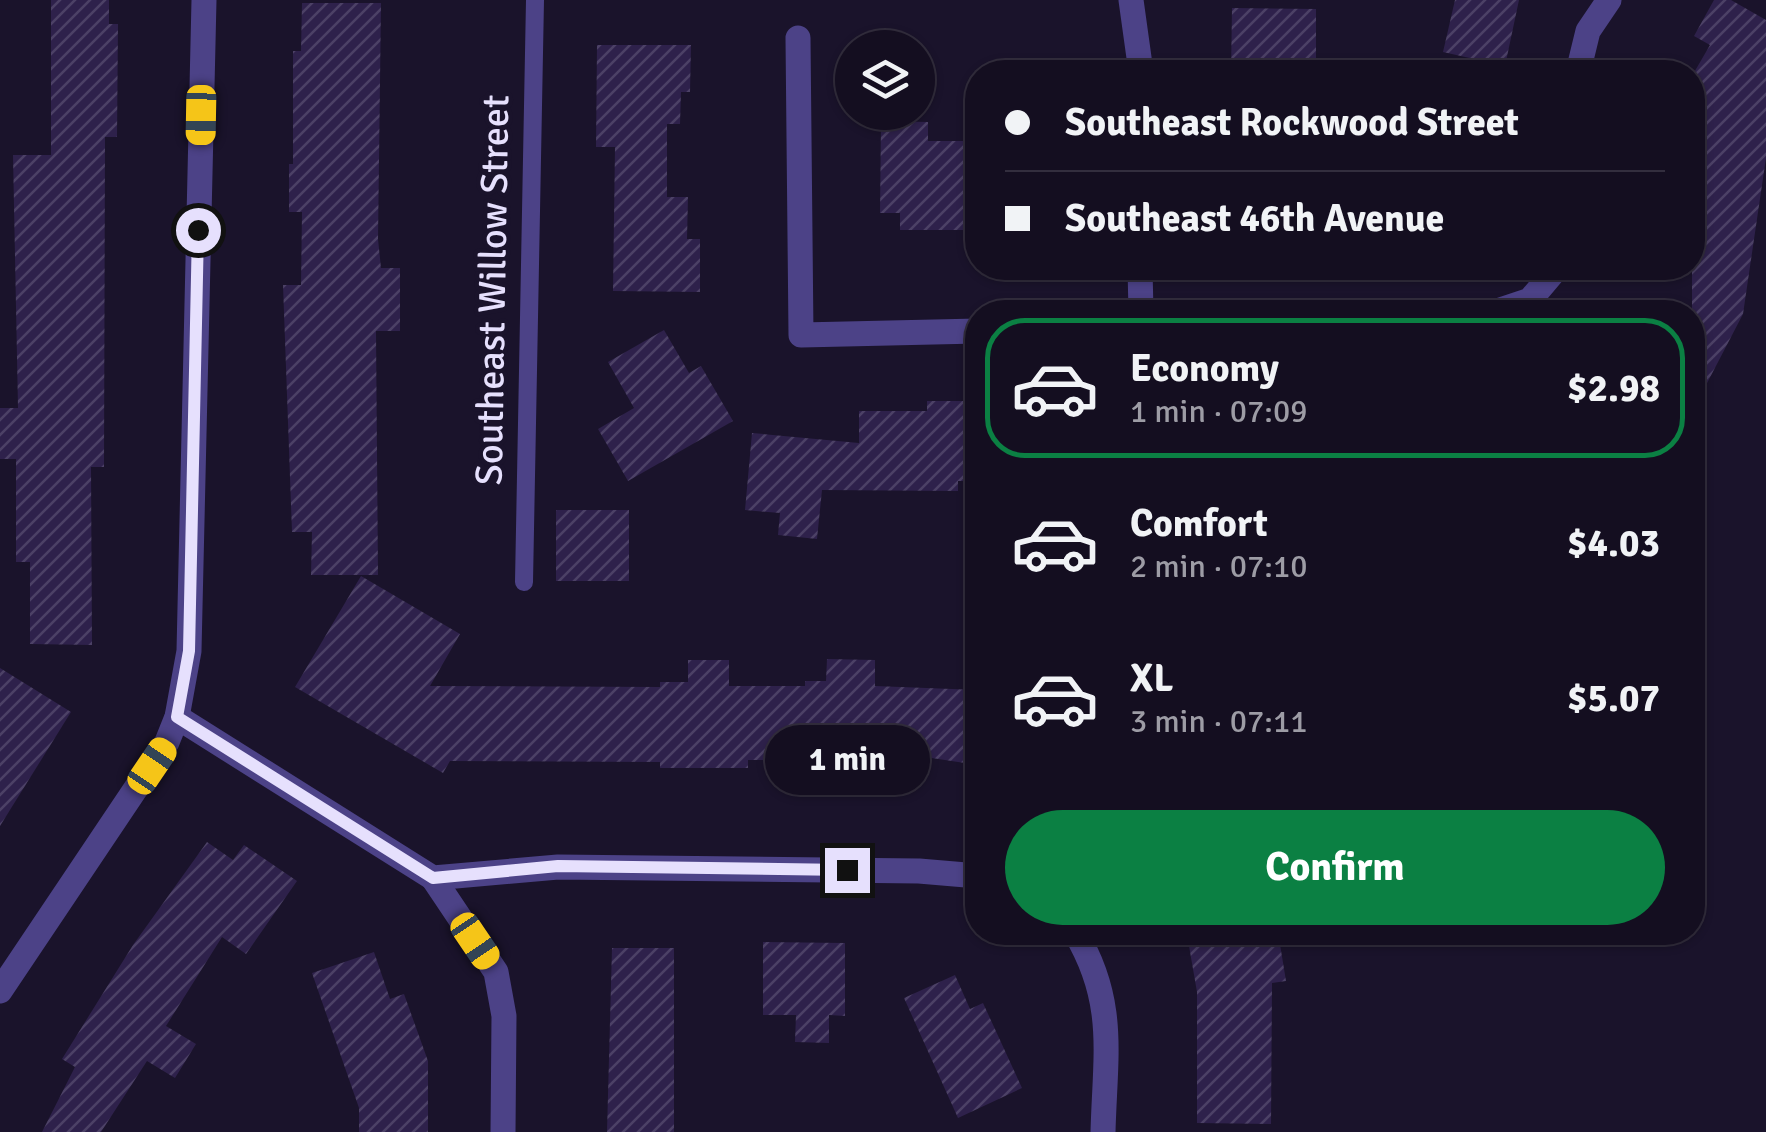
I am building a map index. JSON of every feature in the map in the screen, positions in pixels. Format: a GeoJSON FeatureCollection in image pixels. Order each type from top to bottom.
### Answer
{"type":"FeatureCollection","features":[{"type":"Feature","properties":{"kind":"street"},"geometry":{"type":"LineString","coordinates":[[0,991],[167,742],[177,717],[189,651],[204,0]]}},
{"type":"Feature","properties":{"kind":"street"},"geometry":{"type":"LineString","coordinates":[[1131,0],[1139,60]]}},
{"type":"Feature","properties":{"kind":"street"},"geometry":{"type":"LineString","coordinates":[[1581,60],[1588,31],[1609,0]]}},
{"type":"Feature","properties":{"kind":"street"},"geometry":{"type":"LineString","coordinates":[[798,38],[800,335],[965,331]]}},
{"type":"Feature","properties":{"kind":"street"},"geometry":{"type":"LineString","coordinates":[[1530,300],[1547,280]]}},
{"type":"Feature","properties":{"kind":"street"},"geometry":{"type":"LineString","coordinates":[[177,717],[433,878],[496,972],[504,1016],[503,1132]]}},
{"type":"Feature","properties":{"kind":"street"},"geometry":{"type":"LineString","coordinates":[[433,878],[558,866],[965,875]]}},
{"type":"Feature","properties":{"kind":"street"},"geometry":{"type":"LineString","coordinates":[[1083,945],[1094,964],[1106,1003],[1103,1132]]}},
{"type":"Feature","properties":{"kind":"lane","name":"Southeast Willow Street"},"geometry":{"type":"LineString","coordinates":[[524,582],[535,0]]}},
{"type":"Feature","properties":{"kind":"building"},"geometry":{"type":"Polygon","coordinates":[[[51,0],[109,0],[109,24],[118,24],[117,137],[105,137],[104,467],[91,467],[92,645],[30,644],[30,562],[16,562],[16,459],[0,459],[0,408],[18,408],[13,155],[51,155],[51,0]]]}},
{"type":"Feature","properties":{"kind":"building"},"geometry":{"type":"Polygon","coordinates":[[[1455,0],[1519,0],[1506,60],[1478,60],[1443,52],[1455,0]]]}},
{"type":"Feature","properties":{"kind":"building"},"geometry":{"type":"Polygon","coordinates":[[[1714,0],[1731,0],[1766,20],[1766,158],[1743,314],[1705,387],[1705,300],[1692,300],[1692,280],[1705,280],[1705,60],[1701,60],[1710,45],[1694,36],[1714,0]]]}},
{"type":"Feature","properties":{"kind":"building"},"geometry":{"type":"Polygon","coordinates":[[[302,3],[381,3],[378,239],[381,268],[400,268],[400,331],[376,331],[378,575],[311,575],[312,532],[292,532],[283,285],[301,285],[302,212],[289,212],[289,164],[293,164],[293,51],[301,51],[302,3]]]}},
{"type":"Feature","properties":{"kind":"building"},"geometry":{"type":"Polygon","coordinates":[[[1232,8],[1316,9],[1316,60],[1231,60],[1232,8]]]}},
{"type":"Feature","properties":{"kind":"building"},"geometry":{"type":"Polygon","coordinates":[[[597,45],[691,45],[690,92],[681,92],[680,124],[667,124],[667,197],[688,197],[687,239],[700,239],[700,292],[613,291],[615,147],[596,147],[597,45]]]}},
{"type":"Feature","properties":{"kind":"building"},"geometry":{"type":"Polygon","coordinates":[[[881,130],[928,130],[928,141],[965,141],[964,230],[900,230],[900,213],[880,213],[881,130]]]}},
{"type":"Feature","properties":{"kind":"building"},"geometry":{"type":"Polygon","coordinates":[[[664,330],[689,373],[701,366],[733,421],[628,481],[598,429],[634,408],[608,362],[664,330]]]}},
{"type":"Feature","properties":{"kind":"building"},"geometry":{"type":"Polygon","coordinates":[[[927,401],[965,401],[965,481],[958,481],[958,491],[822,490],[817,539],[778,535],[780,513],[745,510],[752,433],[859,443],[859,411],[927,411],[927,401]]]}},
{"type":"Feature","properties":{"kind":"building"},"geometry":{"type":"Polygon","coordinates":[[[556,510],[629,510],[629,581],[556,581],[556,510]]]}},
{"type":"Feature","properties":{"kind":"building"},"geometry":{"type":"Polygon","coordinates":[[[361,576],[460,634],[430,686],[660,687],[660,682],[688,682],[688,660],[729,660],[729,686],[805,686],[805,681],[826,681],[827,659],[875,660],[875,686],[965,689],[965,763],[892,752],[892,761],[748,760],[748,768],[660,768],[660,762],[450,761],[443,773],[295,687],[361,576]]]}},
{"type":"Feature","properties":{"kind":"building"},"geometry":{"type":"Polygon","coordinates":[[[0,668],[71,712],[0,826],[0,668]]]}},
{"type":"Feature","properties":{"kind":"building"},"geometry":{"type":"Polygon","coordinates":[[[207,842],[233,860],[244,845],[297,881],[246,954],[222,937],[166,1026],[196,1044],[175,1078],[147,1061],[101,1132],[42,1132],[75,1067],[62,1059],[133,945],[207,842]]]}},
{"type":"Feature","properties":{"kind":"building"},"geometry":{"type":"Polygon","coordinates":[[[763,942],[845,943],[845,1016],[829,1015],[829,1043],[795,1042],[796,1015],[763,1015],[763,942]]]}},
{"type":"Feature","properties":{"kind":"building"},"geometry":{"type":"Polygon","coordinates":[[[1280,945],[1286,981],[1272,983],[1271,1124],[1197,1123],[1197,992],[1189,946],[1280,945]]]}},
{"type":"Feature","properties":{"kind":"building"},"geometry":{"type":"Polygon","coordinates":[[[612,948],[674,948],[674,1132],[607,1132],[612,948]]]}},
{"type":"Feature","properties":{"kind":"building"},"geometry":{"type":"Polygon","coordinates":[[[374,952],[390,999],[404,994],[428,1061],[428,1132],[359,1132],[359,1108],[312,973],[374,952]]]}},
{"type":"Feature","properties":{"kind":"building"},"geometry":{"type":"Polygon","coordinates":[[[955,975],[970,1009],[983,1003],[1022,1088],[958,1118],[904,998],[955,975]]]}},
{"type":"Feature","properties":{"kind":"route"},"geometry":{"type":"LineString","coordinates":[[198,230],[189,651],[177,717],[433,878],[558,866],[847,870]]}}]}
